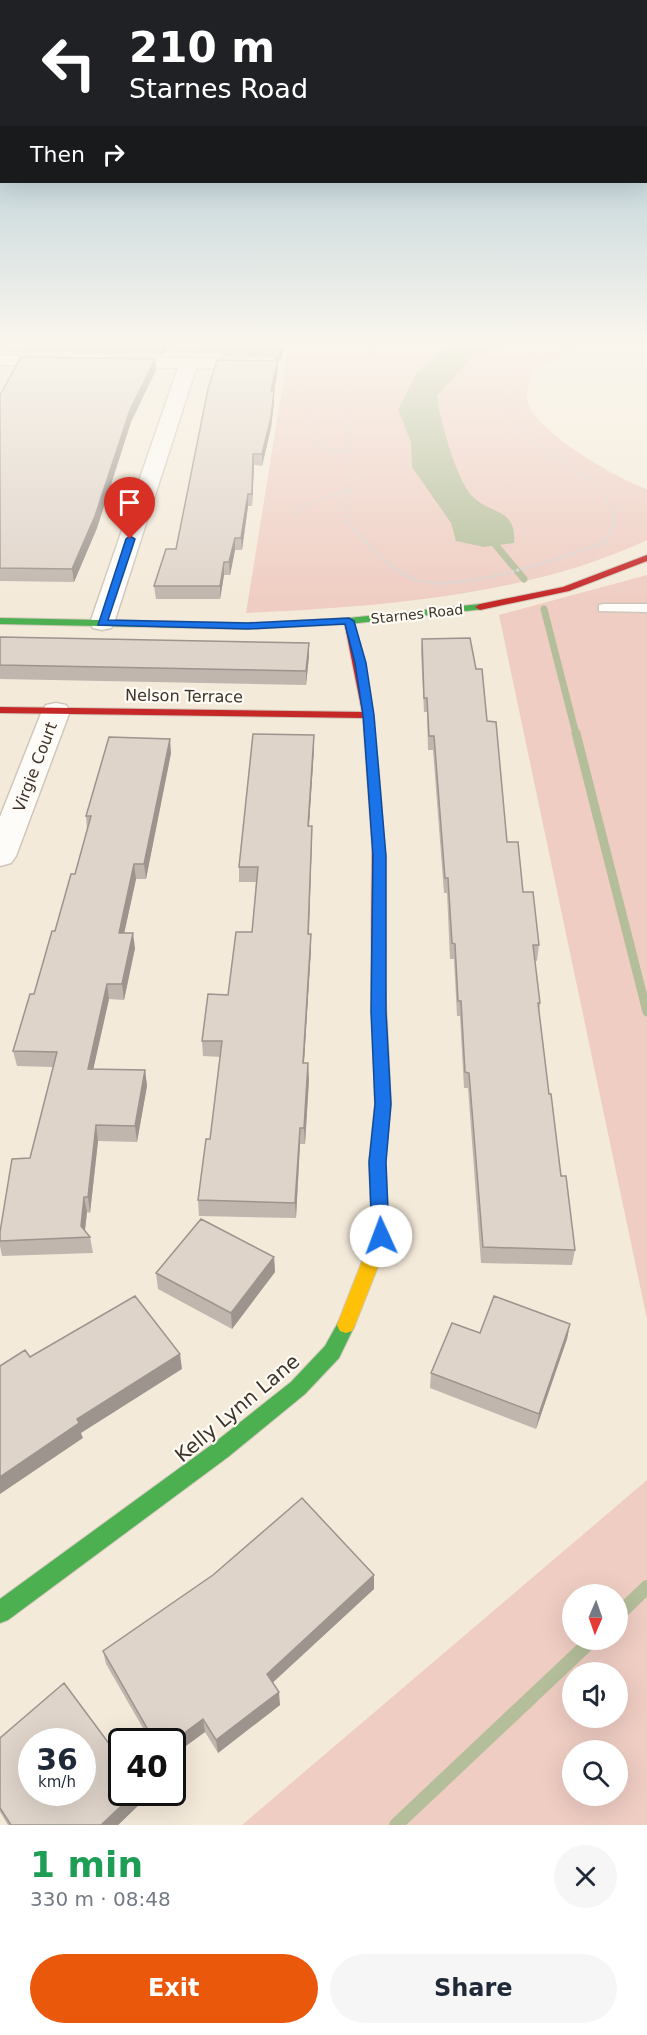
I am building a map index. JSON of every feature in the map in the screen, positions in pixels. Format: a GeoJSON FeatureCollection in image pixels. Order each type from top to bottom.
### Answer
{"type":"FeatureCollection","features":[{"type":"Feature","properties":{"kind":"street"},"geometry":{"type":"LineString","coordinates":[[102,623],[167,430]]}},
{"type":"Feature","properties":{"kind":"street","name":"Starnes Road"},"geometry":{"type":"LineString","coordinates":[[0,621],[248,626],[349,621],[493,606],[566,589],[647,558]]}},
{"type":"Feature","properties":{"kind":"street","name":"Kelly Lynn Lane"},"geometry":{"type":"LineString","coordinates":[[0,1612],[221,1450],[298,1388],[332,1352],[350,1317],[381,1236],[377,1162],[383,1104],[378,1012],[380,856],[368,715],[361,663],[349,621]]}},
{"type":"Feature","properties":{"kind":"street","name":"Nelson Terrace"},"geometry":{"type":"LineString","coordinates":[[0,710],[368,715]]}},
{"type":"Feature","properties":{"kind":"street","name":"Virgie Court"},"geometry":{"type":"LineString","coordinates":[[0,856],[56,711]]}},
{"type":"Feature","properties":{"kind":"lane"},"geometry":{"type":"LineString","coordinates":[[604,608],[647,608]]}},
{"type":"Feature","properties":{"kind":"path"},"geometry":{"type":"LineString","coordinates":[[312,430],[316,444],[336,451],[351,451]]}},
{"type":"Feature","properties":{"kind":"path"},"geometry":{"type":"LineString","coordinates":[[350,430],[351,489],[346,521],[398,569],[422,582],[456,582],[553,560],[606,542],[615,520],[606,496],[590,479],[533,442],[521,430]]}},
{"type":"Feature","properties":{"kind":"path"},"geometry":{"type":"LineString","coordinates":[[294,516],[304,505],[351,489]]}},
{"type":"Feature","properties":{"kind":"shaded area"},"geometry":{"type":"Polygon","coordinates":[[[275,430],[550,430],[598,465],[647,489],[647,540],[601,559],[553,574],[502,586],[398,602],[246,613],[275,430]]]}},
{"type":"Feature","properties":{"kind":"shaded area"},"geometry":{"type":"Polygon","coordinates":[[[406,430],[444,430],[466,488],[479,502],[507,518],[514,532],[514,543],[484,547],[456,541],[451,523],[412,467],[411,442],[406,430]]]}},
{"type":"Feature","properties":{"kind":"shaded area"},"geometry":{"type":"Polygon","coordinates":[[[647,575],[647,1319],[499,615],[647,575]]]}},
{"type":"Feature","properties":{"kind":"shaded area"},"geometry":{"type":"Polygon","coordinates":[[[647,1480],[647,1825],[242,1825],[647,1480]]]}},
{"type":"Feature","properties":{"kind":"building"},"geometry":{"type":"Polygon","coordinates":[[[0,430],[123,430],[95,516],[72,569],[0,568],[0,430]]]}},
{"type":"Feature","properties":{"kind":"building"},"geometry":{"type":"Polygon","coordinates":[[[200,430],[268,430],[262,454],[253,454],[252,494],[248,494],[241,538],[235,538],[229,562],[224,562],[220,586],[154,586],[166,549],[176,549],[200,430]]]}},
{"type":"Feature","properties":{"kind":"building"},"geometry":{"type":"Polygon","coordinates":[[[0,637],[309,643],[306,671],[0,665],[0,637]]]}},
{"type":"Feature","properties":{"kind":"building"},"geometry":{"type":"Polygon","coordinates":[[[470,638],[476,669],[482,669],[487,721],[496,722],[507,842],[518,842],[523,892],[533,892],[539,945],[533,945],[540,1003],[538,1003],[561,1176],[566,1176],[575,1250],[483,1247],[469,1073],[465,1072],[461,1001],[458,1001],[448,878],[445,878],[434,736],[429,736],[427,698],[424,698],[422,639],[470,638]]]}},
{"type":"Feature","properties":{"kind":"building"},"geometry":{"type":"Polygon","coordinates":[[[253,734],[314,735],[308,826],[312,826],[308,934],[311,934],[303,1063],[308,1063],[304,1128],[300,1128],[295,1203],[198,1200],[206,1139],[210,1139],[222,1041],[202,1041],[208,994],[228,995],[236,932],[252,932],[258,867],[239,867],[253,734]]]}},
{"type":"Feature","properties":{"kind":"building"},"geometry":{"type":"Polygon","coordinates":[[[109,737],[170,739],[144,864],[134,864],[119,933],[133,933],[122,984],[107,984],[88,1069],[145,1070],[135,1126],[96,1125],[88,1197],[84,1197],[81,1226],[90,1237],[0,1241],[12,1159],[30,1158],[57,1052],[13,1051],[30,994],[34,994],[52,931],[55,931],[71,874],[75,874],[91,816],[86,816],[109,737]]]}},
{"type":"Feature","properties":{"kind":"building"},"geometry":{"type":"Polygon","coordinates":[[[201,1219],[274,1257],[231,1313],[156,1273],[201,1219]]]}},
{"type":"Feature","properties":{"kind":"building"},"geometry":{"type":"Polygon","coordinates":[[[135,1296],[180,1354],[77,1419],[79,1423],[0,1477],[0,1366],[25,1350],[30,1357],[135,1296]]]}},
{"type":"Feature","properties":{"kind":"building"},"geometry":{"type":"Polygon","coordinates":[[[494,1296],[570,1324],[539,1414],[431,1373],[452,1323],[480,1333],[494,1296]]]}},
{"type":"Feature","properties":{"kind":"building"},"geometry":{"type":"Polygon","coordinates":[[[302,1498],[374,1575],[267,1674],[279,1692],[216,1740],[203,1719],[186,1732],[186,1728],[147,1728],[103,1651],[213,1575],[302,1498]]]}},
{"type":"Feature","properties":{"kind":"building"},"geometry":{"type":"Polygon","coordinates":[[[64,1683],[108,1742],[108,1806],[121,1806],[101,1825],[11,1825],[0,1808],[0,1738],[64,1683]]]}},
{"type":"Feature","properties":{"kind":"waterway"},"geometry":{"type":"LineString","coordinates":[[489,537],[524,579]]}},
{"type":"Feature","properties":{"kind":"waterway"},"geometry":{"type":"LineString","coordinates":[[544,609],[576,734]]}},
{"type":"Feature","properties":{"kind":"waterway"},"geometry":{"type":"LineString","coordinates":[[576,733],[647,1012]]}},
{"type":"Feature","properties":{"kind":"waterway"},"geometry":{"type":"LineString","coordinates":[[628,1605],[647,1587]]}},
{"type":"Feature","properties":{"kind":"waterway"},"geometry":{"type":"LineString","coordinates":[[396,1825],[581,1650]]}},
{"type":"Feature","properties":{"kind":"traffic: fast"},"geometry":{"type":"LineString","coordinates":[[0,621],[248,626],[349,621],[480,607]]}},
{"type":"Feature","properties":{"kind":"traffic: fast"},"geometry":{"type":"LineString","coordinates":[[0,1612],[221,1450],[298,1388],[332,1352],[346,1325]]}},
{"type":"Feature","properties":{"kind":"traffic: slow"},"geometry":{"type":"LineString","coordinates":[[346,1325],[381,1236],[377,1162],[383,1104],[378,981]]}},
{"type":"Feature","properties":{"kind":"traffic: jam"},"geometry":{"type":"LineString","coordinates":[[480,607],[566,589],[647,558]]}},
{"type":"Feature","properties":{"kind":"traffic: jam"},"geometry":{"type":"LineString","coordinates":[[349,621],[368,709],[373,754],[378,845],[378,981]]}},
{"type":"Feature","properties":{"kind":"traffic: jam"},"geometry":{"type":"LineString","coordinates":[[0,710],[368,715]]}},
{"type":"Feature","properties":{"kind":"route"},"geometry":{"type":"LineString","coordinates":[[130,539],[102,623],[248,626],[349,621],[361,663],[368,715],[380,856],[378,1012],[383,1104],[377,1162],[381,1236]]}}]}
